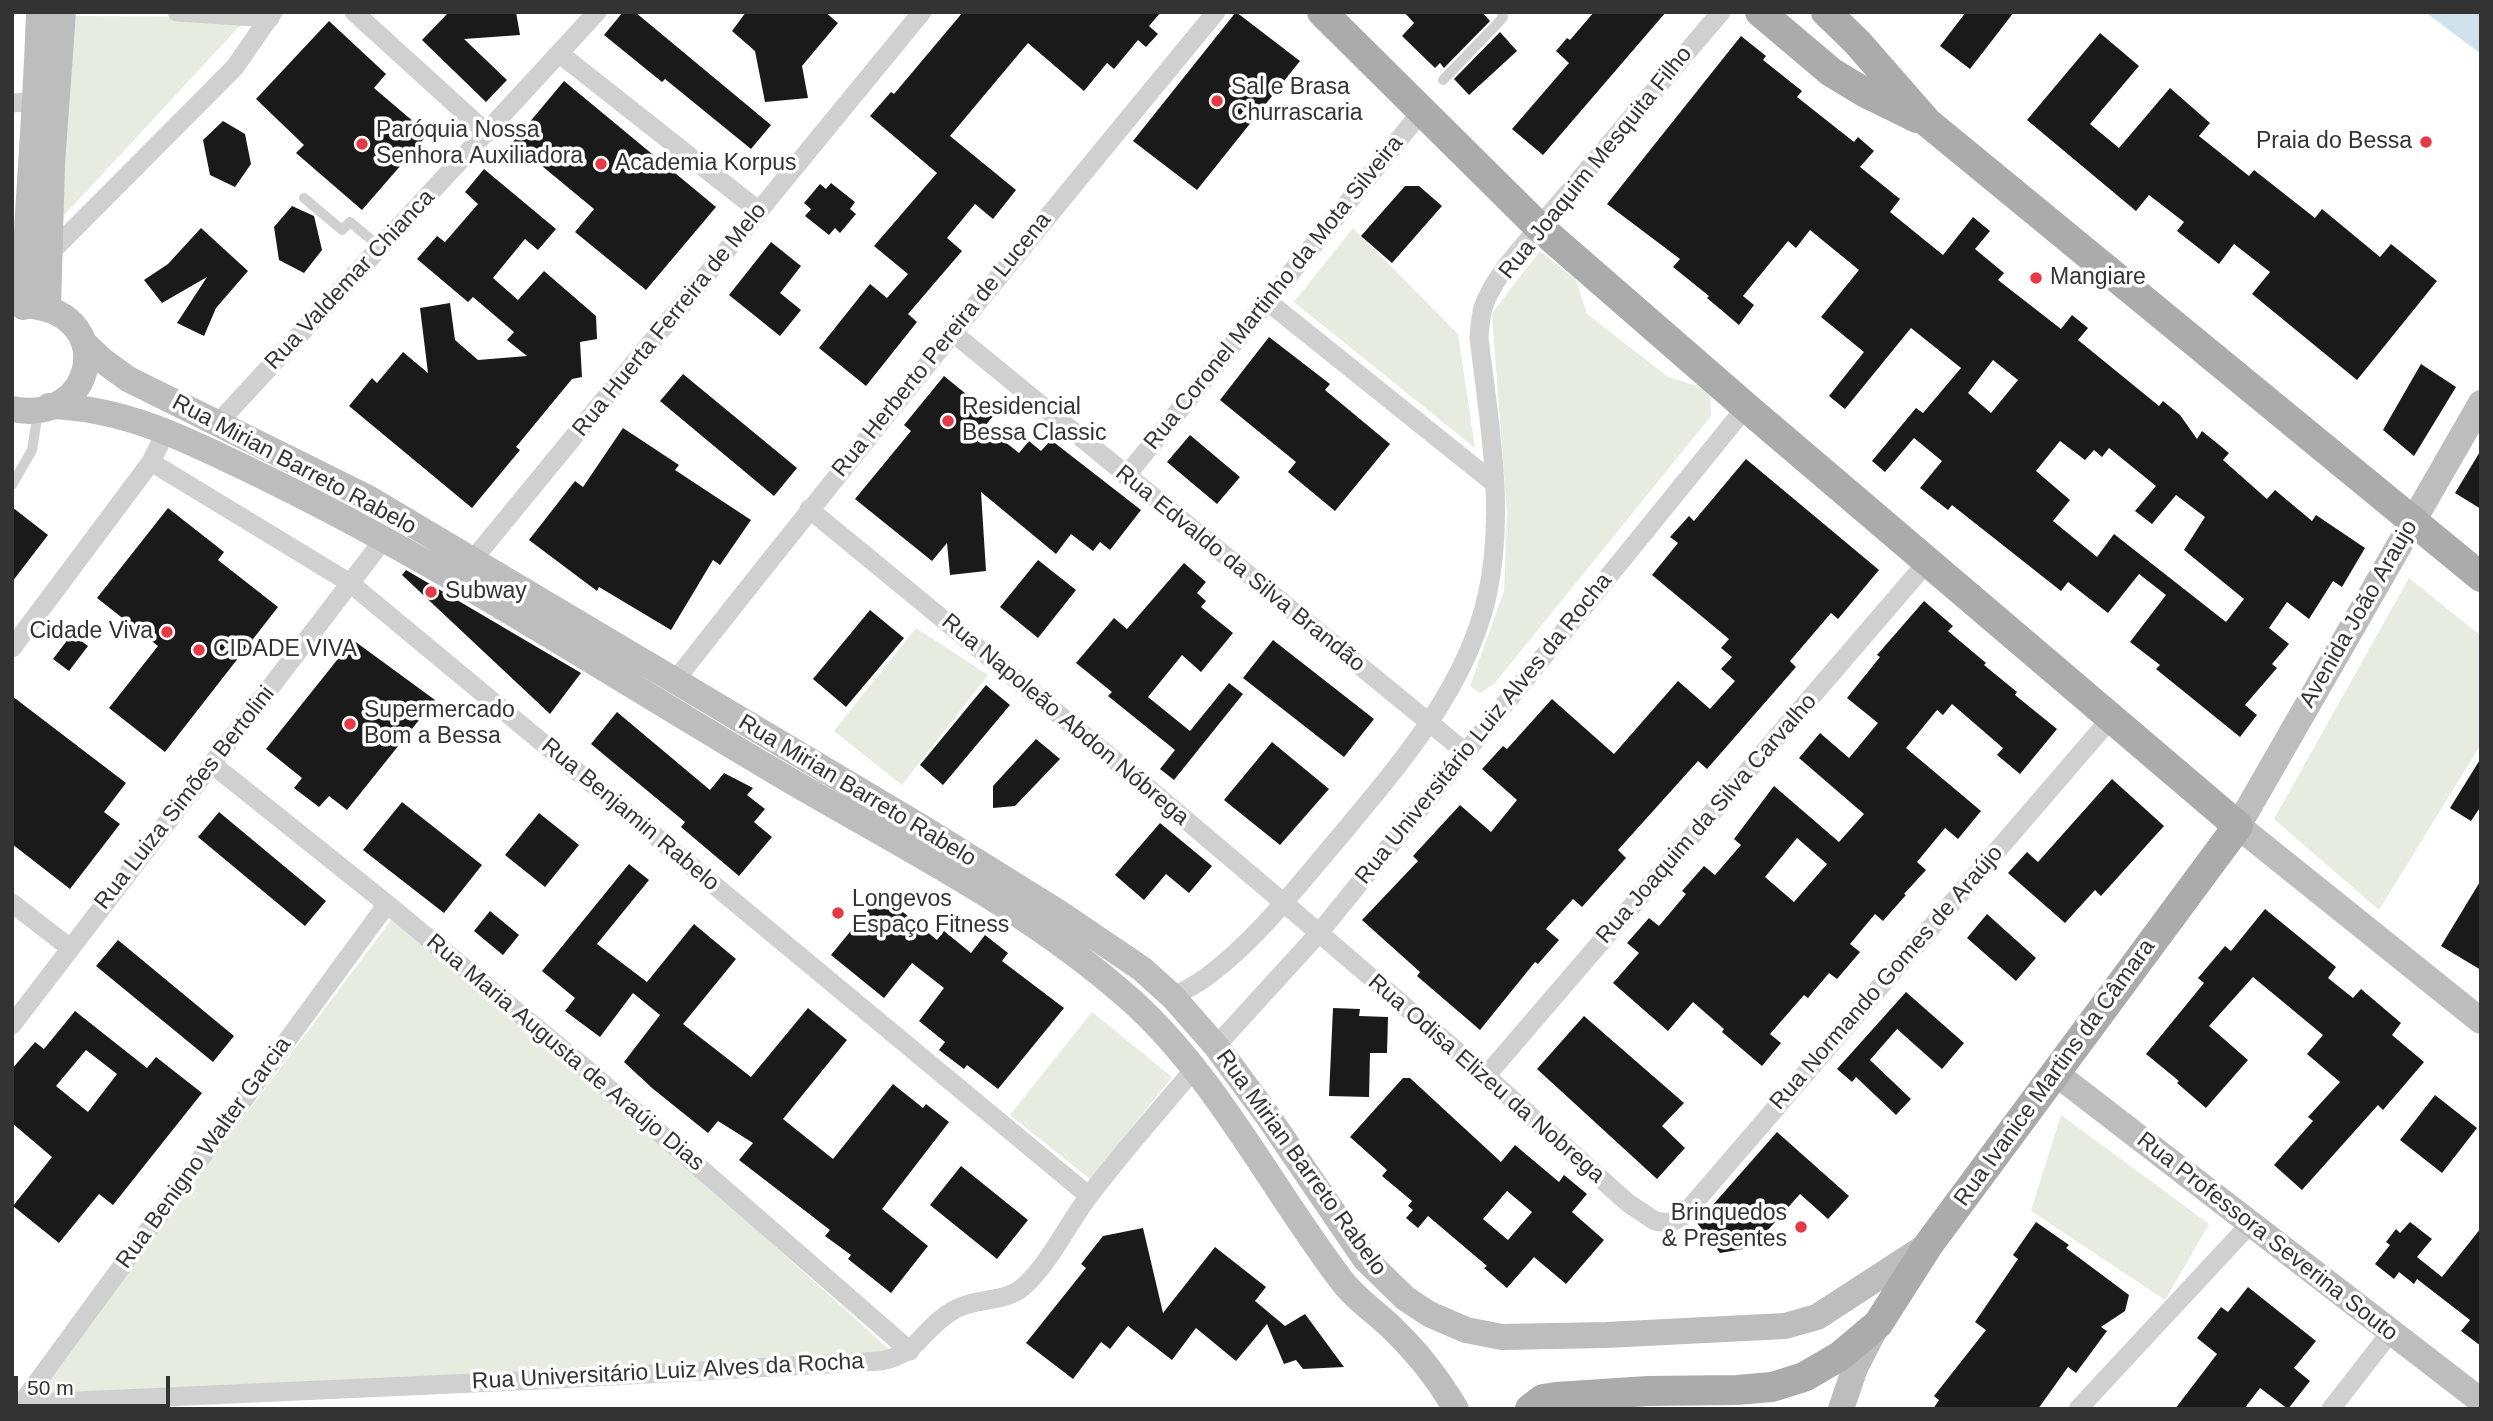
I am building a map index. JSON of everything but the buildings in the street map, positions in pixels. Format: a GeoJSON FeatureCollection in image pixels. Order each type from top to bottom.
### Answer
{"type":"FeatureCollection","features":[{"type":"Feature","properties":{"kind":"main road"},"geometry":{"type":"LineString","coordinates":[[28,310],[26,238],[39,12]]}},
{"type":"Feature","properties":{"kind":"main road"},"geometry":{"type":"LineString","coordinates":[[28,310],[48,255],[35,102],[63,12]]}},
{"type":"Feature","properties":{"kind":"main road"},"geometry":{"type":"LineString","coordinates":[[1322,12],[1539,227],[2238,826],[2481,1021]]}},
{"type":"Feature","properties":{"kind":"main road"},"geometry":{"type":"LineString","coordinates":[[1760,12],[1831,72],[1864,92],[1927,122]]}},
{"type":"Feature","properties":{"kind":"main road"},"geometry":{"type":"LineString","coordinates":[[1826,12],[1857,41],[1927,122],[2481,577]]}},
{"type":"Feature","properties":{"kind":"main road","name":"Rua Mirian Barreto Rabelo"},"geometry":{"type":"LineString","coordinates":[[28,310],[62,315],[75,327],[84,343],[128,379],[368,498],[471,562],[926,830],[1058,912],[1142,969],[1173,997],[1216,1046],[1267,1115],[1365,1259],[1405,1298],[1429,1314],[1466,1330],[1502,1337],[1785,1326],[1817,1317],[1929,1244]]}},
{"type":"Feature","properties":{"kind":"main road"},"geometry":{"type":"LineString","coordinates":[[33,409],[67,400],[83,379],[87,361],[84,343]]}},
{"type":"Feature","properties":{"kind":"main road","name":"Avenida João Araujo"},"geometry":{"type":"LineString","coordinates":[[2238,826],[2481,403]]}},
{"type":"Feature","properties":{"kind":"main road","name":"Rua Mirian Barreto Rabelo"},"geometry":{"type":"LineString","coordinates":[[33,409],[98,410],[131,418],[166,431],[304,497],[384,539],[529,622],[773,771],[996,901],[1054,939],[1132,1001],[1164,1032],[1194,1069],[1341,1281],[1430,1367],[1456,1409]]}},
{"type":"Feature","properties":{"kind":"main road","name":"Rua Ivanice Martins da Câmara"},"geometry":{"type":"LineString","coordinates":[[1840,1409],[1855,1368],[1878,1324],[1929,1244],[2053,1072],[2238,826]]}},
{"type":"Feature","properties":{"kind":"main road","name":"Rua Professora Severina Souto"},"geometry":{"type":"LineString","coordinates":[[2053,1072],[2481,1401]]}},
{"type":"Feature","properties":{"kind":"main road","name":"Rua Ivanice Martins da Câmara"},"geometry":{"type":"LineString","coordinates":[[1530,1409],[1544,1399],[1556,1397],[1772,1387],[1804,1377],[1840,1356],[1878,1324]]}},
{"type":"Feature","properties":{"kind":"street"},"geometry":{"type":"LineString","coordinates":[[177,12],[272,15]]}},
{"type":"Feature","properties":{"kind":"street"},"geometry":{"type":"LineString","coordinates":[[354,12],[487,133]]}},
{"type":"Feature","properties":{"kind":"street","name":"Rua Valdemar Chianca"},"geometry":{"type":"LineString","coordinates":[[218,424],[597,12]]}},
{"type":"Feature","properties":{"kind":"street","name":"Rua Huerta Ferreira de Melo"},"geometry":{"type":"LineString","coordinates":[[471,562],[922,12]]}},
{"type":"Feature","properties":{"kind":"street","name":"Rua Herberto Pereira de Lucena"},"geometry":{"type":"LineString","coordinates":[[674,682],[952,332],[1216,12]]}},
{"type":"Feature","properties":{"kind":"street","name":"Rua Joaquim Mesquita Filho"},"geometry":{"type":"LineString","coordinates":[[1173,997],[1208,976],[1241,947],[1284,902],[1358,814],[1429,723],[1455,683],[1481,621],[1488,594],[1495,529],[1494,483],[1479,338],[1485,303],[1539,227],[1721,12]]}},
{"type":"Feature","properties":{"kind":"street"},"geometry":{"type":"LineString","coordinates":[[48,255],[235,67],[272,15]]}},
{"type":"Feature","properties":{"kind":"street"},"geometry":{"type":"LineString","coordinates":[[560,54],[760,211]]}},
{"type":"Feature","properties":{"kind":"street","name":"Rua Coronel Martinho da Mota Silveira"},"geometry":{"type":"LineString","coordinates":[[1126,476],[1422,111]]}},
{"type":"Feature","properties":{"kind":"street"},"geometry":{"type":"LineString","coordinates":[[1267,301],[1494,483]]}},
{"type":"Feature","properties":{"kind":"street","name":"Rua Edvaldo da Silva Brandão"},"geometry":{"type":"LineString","coordinates":[[952,332],[1464,751]]}},
{"type":"Feature","properties":{"kind":"street","name":"Rua Universitário Luiz Alves da Rocha"},"geometry":{"type":"LineString","coordinates":[[1216,1046],[1319,933],[1464,751],[1746,407]]}},
{"type":"Feature","properties":{"kind":"street"},"geometry":{"type":"LineString","coordinates":[[12,648],[151,461],[166,431]]}},
{"type":"Feature","properties":{"kind":"street","name":"Rua Benjamin Rabelo"},"geometry":{"type":"LineString","coordinates":[[151,461],[350,583],[1089,1196]]}},
{"type":"Feature","properties":{"kind":"street","name":"Rua Napoleão Abdon Nóbrega"},"geometry":{"type":"LineString","coordinates":[[809,509],[1141,782],[1319,933]]}},
{"type":"Feature","properties":{"kind":"street","name":"Rua Luiza Simões Bertolini"},"geometry":{"type":"LineString","coordinates":[[12,1025],[384,539]]}},
{"type":"Feature","properties":{"kind":"street","name":"Rua Joaquim da Silva Carvalho"},"geometry":{"type":"LineString","coordinates":[[1486,1076],[1928,561]]}},
{"type":"Feature","properties":{"kind":"street","name":"Rua Normando Gomes de Araújo"},"geometry":{"type":"LineString","coordinates":[[1655,1221],[1669,1223],[1682,1217],[2112,716]]}},
{"type":"Feature","properties":{"kind":"street","name":"Rua Maria Augusta de Araújo Dias"},"geometry":{"type":"LineString","coordinates":[[212,764],[584,1066],[910,1351]]}},
{"type":"Feature","properties":{"kind":"street"},"geometry":{"type":"LineString","coordinates":[[12,902],[70,948]]}},
{"type":"Feature","properties":{"kind":"street","name":"Rua Benigno Walter Garcia"},"geometry":{"type":"LineString","coordinates":[[17,1404],[387,904]]}},
{"type":"Feature","properties":{"kind":"street","name":"Rua Odisa Elizeu da Nobrega"},"geometry":{"type":"LineString","coordinates":[[1319,933],[1486,1076],[1628,1203],[1655,1221]]}},
{"type":"Feature","properties":{"kind":"street","name":"Rua Universitário Luiz Alves da Rocha"},"geometry":{"type":"LineString","coordinates":[[17,1404],[881,1361],[898,1358],[910,1351],[941,1318],[955,1309],[970,1302],[1010,1295],[1023,1286],[1089,1196],[1194,1069]]}},
{"type":"Feature","properties":{"kind":"street"},"geometry":{"type":"LineString","coordinates":[[2078,1409],[2251,1223]]}},
{"type":"Feature","properties":{"kind":"street"},"geometry":{"type":"LineString","coordinates":[[2330,1409],[2390,1333]]}},
{"type":"Feature","properties":{"kind":"lane"},"geometry":{"type":"LineString","coordinates":[[1443,80],[1498,23],[1503,17],[1502,12]]}},
{"type":"Feature","properties":{"kind":"lane"},"geometry":{"type":"LineString","coordinates":[[304,198],[342,230],[350,222],[380,247]]}},
{"type":"Feature","properties":{"kind":"lane"},"geometry":{"type":"LineString","coordinates":[[12,485],[32,450],[33,409]]}},
{"type":"Feature","properties":{"kind":"shaded area"},"geometry":{"type":"Polygon","coordinates":[[[76,16],[248,17],[56,224],[76,16]]]}},
{"type":"Feature","properties":{"kind":"shaded area"},"geometry":{"type":"Polygon","coordinates":[[[1353,228],[1458,334],[1475,448],[1294,302],[1353,228]]]}},
{"type":"Feature","properties":{"kind":"shaded area"},"geometry":{"type":"Polygon","coordinates":[[[1540,251],[1576,280],[1587,314],[1668,377],[1710,390],[1711,416],[1494,684],[1480,693],[1470,686],[1504,591],[1507,514],[1492,313],[1540,251]]]}},
{"type":"Feature","properties":{"kind":"shaded area"},"geometry":{"type":"Polygon","coordinates":[[[2409,578],[2481,636],[2481,744],[2379,910],[2274,819],[2409,578]]]}},
{"type":"Feature","properties":{"kind":"shaded area"},"geometry":{"type":"Polygon","coordinates":[[[916,628],[988,675],[902,785],[834,731],[916,628]]]}},
{"type":"Feature","properties":{"kind":"shaded area"},"geometry":{"type":"Polygon","coordinates":[[[401,907],[895,1355],[32,1399],[401,907]]]}},
{"type":"Feature","properties":{"kind":"shaded area"},"geometry":{"type":"Polygon","coordinates":[[[1092,1012],[1172,1077],[1090,1179],[1010,1115],[1092,1012]]]}},
{"type":"Feature","properties":{"kind":"shaded area"},"geometry":{"type":"Polygon","coordinates":[[[2061,1115],[2209,1224],[2165,1300],[2031,1211],[2061,1115]]]}},
{"type":"Feature","properties":{"kind":"water"},"geometry":{"type":"Polygon","coordinates":[[[2425,12],[2481,12],[2481,54],[2425,12]]]}},
{"type":"Feature","properties":{"kind":"place","name":"Sal e Brasa Churrascaria"},"geometry":{"type":"Point","coordinates":[1217,101]}},
{"type":"Feature","properties":{"kind":"place","name":"Praia do Bessa"},"geometry":{"type":"Point","coordinates":[2426,142]}},
{"type":"Feature","properties":{"kind":"place","name":"Paróquia Nossa Senhora Auxiliadora"},"geometry":{"type":"Point","coordinates":[362,144]}},
{"type":"Feature","properties":{"kind":"place","name":"Academia Korpus"},"geometry":{"type":"Point","coordinates":[601,164]}},
{"type":"Feature","properties":{"kind":"place","name":"Mangiare"},"geometry":{"type":"Point","coordinates":[2036,278]}},
{"type":"Feature","properties":{"kind":"place","name":"Residencial Bessa Classic"},"geometry":{"type":"Point","coordinates":[948,421]}},
{"type":"Feature","properties":{"kind":"place","name":"Subway"},"geometry":{"type":"Point","coordinates":[431,592]}},
{"type":"Feature","properties":{"kind":"place","name":"Cidade Viva"},"geometry":{"type":"Point","coordinates":[167,632]}},
{"type":"Feature","properties":{"kind":"place","name":"CIDADE VIVA"},"geometry":{"type":"Point","coordinates":[199,650]}},
{"type":"Feature","properties":{"kind":"place","name":"Supermercado Bom a Bessa"},"geometry":{"type":"Point","coordinates":[350,724]}},
{"type":"Feature","properties":{"kind":"place","name":"Longevos Espaço Fitness"},"geometry":{"type":"Point","coordinates":[838,913]}},
{"type":"Feature","properties":{"kind":"place","name":"Brinquedos & Presentes"},"geometry":{"type":"Point","coordinates":[1801,1227]}}]}
